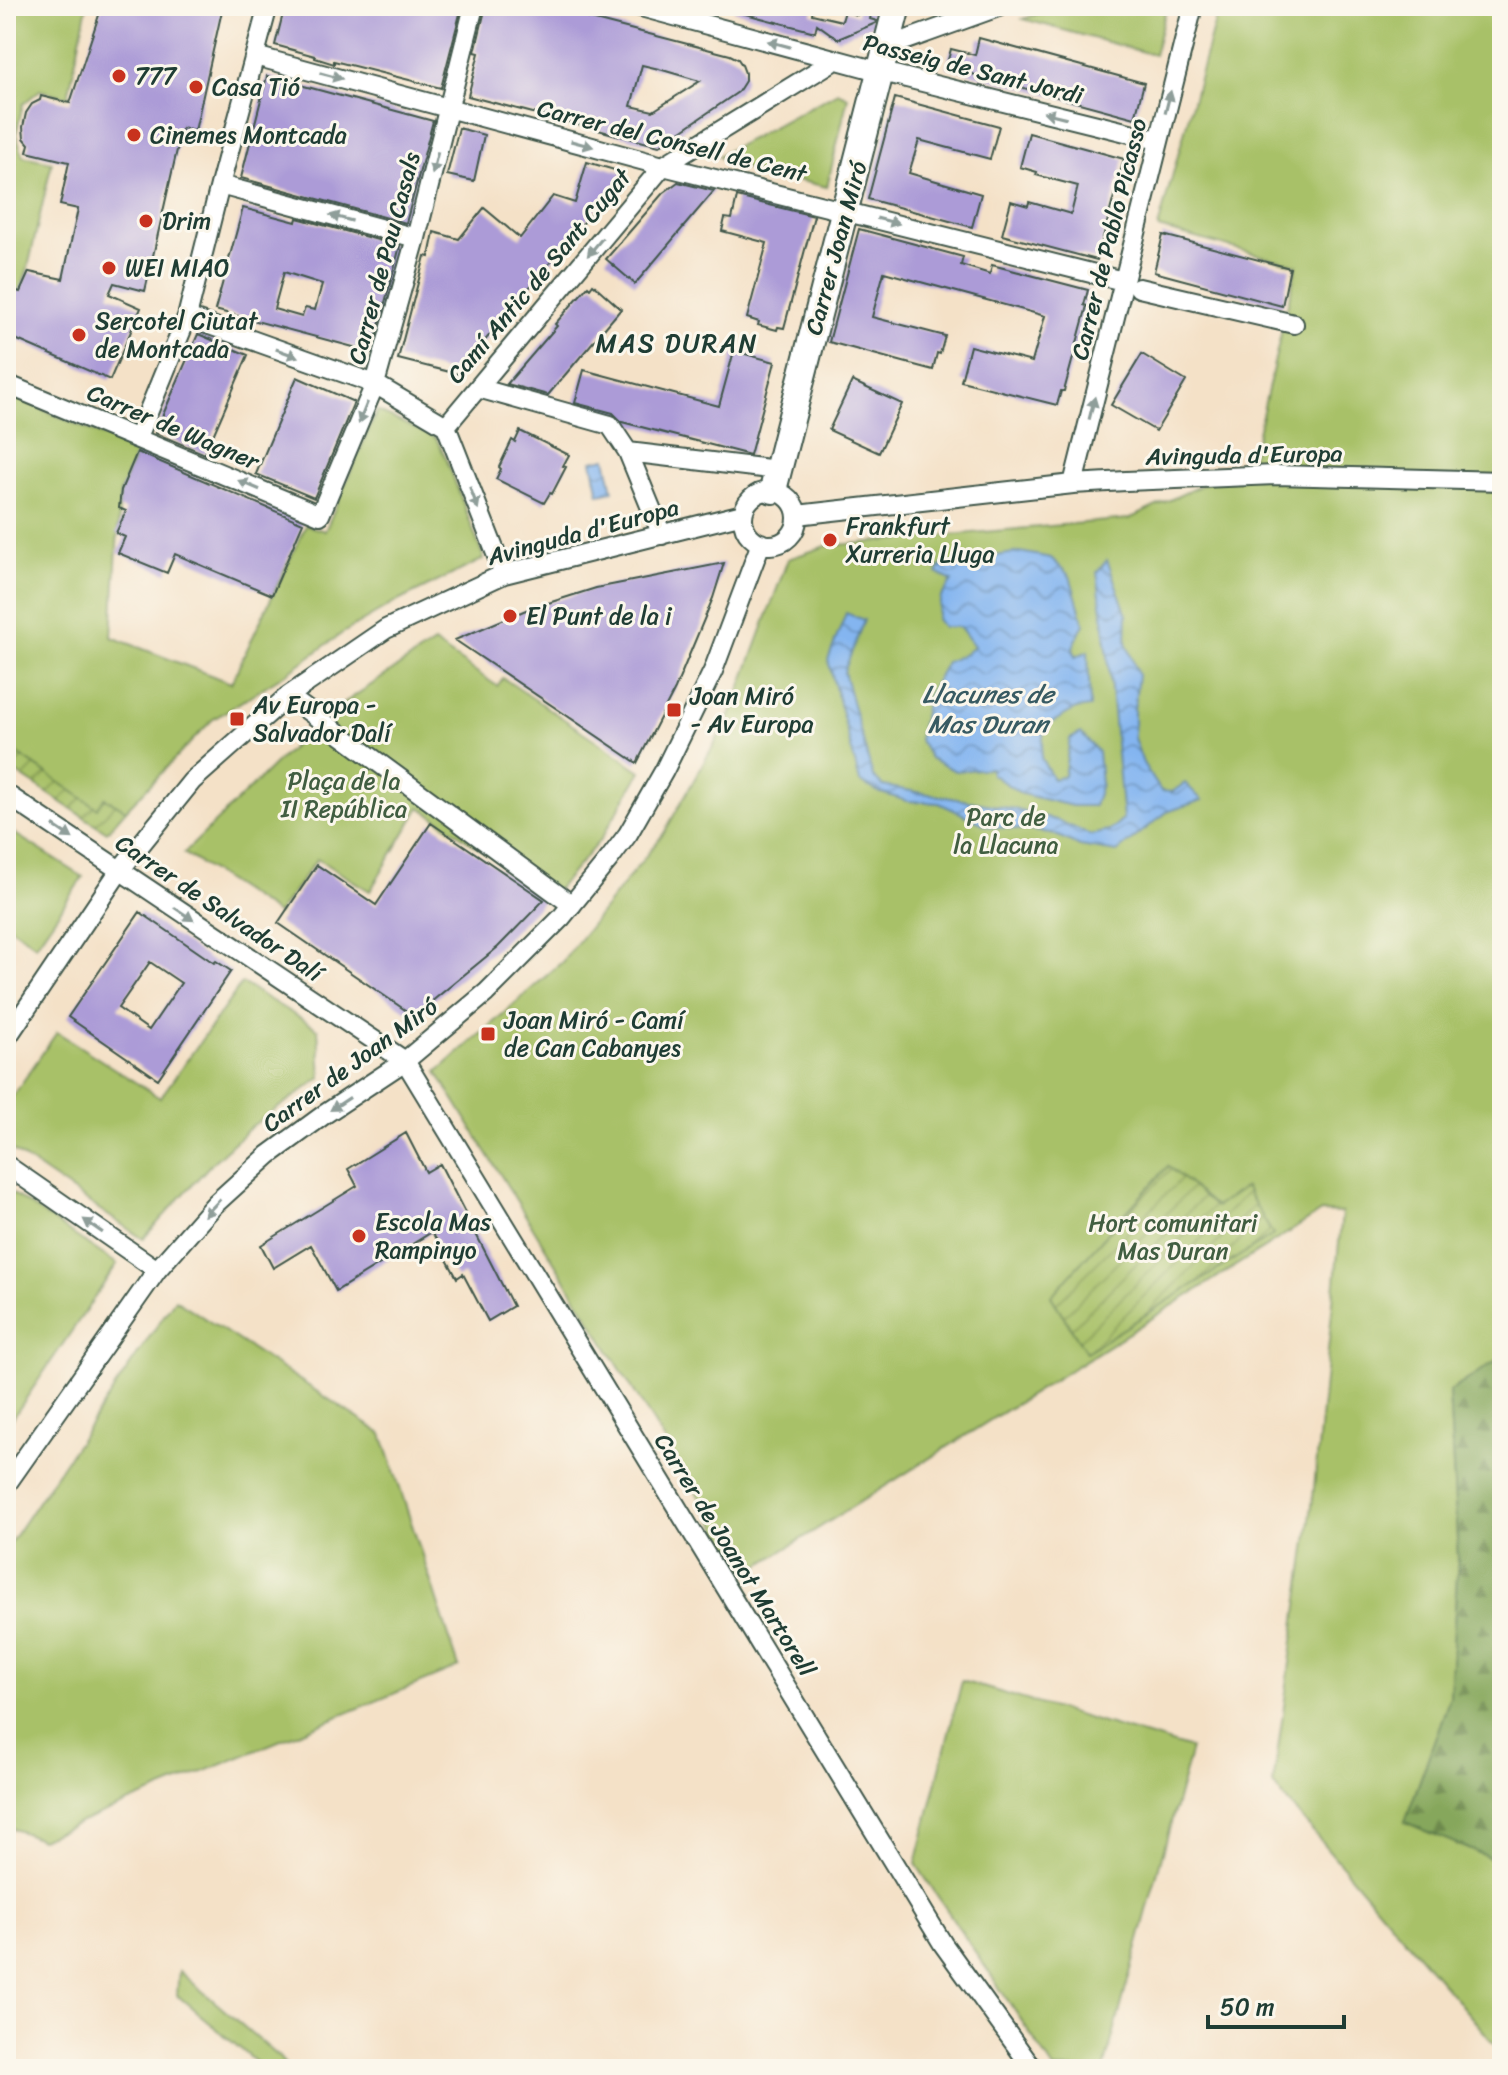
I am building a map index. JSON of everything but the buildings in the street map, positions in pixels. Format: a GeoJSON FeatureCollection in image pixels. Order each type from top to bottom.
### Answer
{"type":"FeatureCollection","features":[{"type":"Feature","properties":{"kind":"street"},"geometry":{"type":"LineString","coordinates":[[138,437],[187,317],[268,6]]}},
{"type":"Feature","properties":{"kind":"street","name":"Carrer de Pau Casals"},"geometry":{"type":"LineString","coordinates":[[320,515],[375,384],[416,238],[474,6]]}},
{"type":"Feature","properties":{"kind":"street","name":"Passeig de Sant Jordi"},"geometry":{"type":"LineString","coordinates":[[637,6],[835,60],[884,60],[1158,140]]}},
{"type":"Feature","properties":{"kind":"street","name":"Carrer Joan Miró"},"geometry":{"type":"LineString","coordinates":[[776,480],[897,6]]}},
{"type":"Feature","properties":{"kind":"street"},"geometry":{"type":"LineString","coordinates":[[884,60],[1001,6]]}},
{"type":"Feature","properties":{"kind":"street","name":"Carrer de Pablo Picasso"},"geometry":{"type":"LineString","coordinates":[[1073,484],[1131,284],[1158,140],[1193,6]]}},
{"type":"Feature","properties":{"kind":"street","name":"Carrer del Consell de Cent"},"geometry":{"type":"LineString","coordinates":[[255,56],[663,166],[1294,324]]}},
{"type":"Feature","properties":{"kind":"street","name":"Camí Antic de Sant Cugat"},"geometry":{"type":"LineString","coordinates":[[446,426],[663,166],[835,60]]}},
{"type":"Feature","properties":{"kind":"street"},"geometry":{"type":"LineString","coordinates":[[220,185],[416,238]]}},
{"type":"Feature","properties":{"kind":"street"},"geometry":{"type":"LineString","coordinates":[[187,317],[375,384],[446,426],[504,574]]}},
{"type":"Feature","properties":{"kind":"street","name":"Carrer de Wagner"},"geometry":{"type":"LineString","coordinates":[[6,384],[320,515]]}},
{"type":"Feature","properties":{"kind":"street"},"geometry":{"type":"LineString","coordinates":[[478,388],[610,425],[628,452],[662,535]]}},
{"type":"Feature","properties":{"kind":"street"},"geometry":{"type":"LineString","coordinates":[[628,452],[776,480],[792,502],[797,515],[794,530],[779,543],[761,543],[749,535],[743,523],[743,514],[753,497],[767,491],[776,480]]}},
{"type":"Feature","properties":{"kind":"street","name":"Avinguda d'Europa"},"geometry":{"type":"LineString","coordinates":[[797,515],[1073,484],[1276,475],[1502,481]]}},
{"type":"Feature","properties":{"kind":"street","name":"Avinguda d'Europa"},"geometry":{"type":"LineString","coordinates":[[6,1039],[120,870],[192,781],[288,696],[386,629],[504,574],[743,514]]}},
{"type":"Feature","properties":{"kind":"street","name":"Carrer de Joan Miró"},"geometry":{"type":"LineString","coordinates":[[6,1485],[157,1270],[215,1204],[269,1155],[405,1061],[486,993],[572,905],[628,834],[664,771],[713,671],[761,543]]}},
{"type":"Feature","properties":{"kind":"street"},"geometry":{"type":"LineString","coordinates":[[288,696],[572,905]]}},
{"type":"Feature","properties":{"kind":"street","name":"Carrer de Salvador Dalí"},"geometry":{"type":"LineString","coordinates":[[6,794],[405,1061]]}},
{"type":"Feature","properties":{"kind":"street","name":"Carrer de Joanot Martorell"},"geometry":{"type":"LineString","coordinates":[[405,1061],[943,1944],[1033,2069]]}},
{"type":"Feature","properties":{"kind":"street"},"geometry":{"type":"LineString","coordinates":[[6,1165],[157,1270]]}},
{"type":"Feature","properties":{"kind":"green space"},"geometry":{"type":"Polygon","coordinates":[[[6,6],[87,6],[68,97],[40,90],[23,104],[16,134],[23,156],[52,162],[27,272],[19,291],[13,288],[8,300],[6,299],[6,6]]]}},
{"type":"Feature","properties":{"kind":"green space"},"geometry":{"type":"Polygon","coordinates":[[[1060,6],[1167,6],[1154,55],[1023,19],[1060,6]]]}},
{"type":"Feature","properties":{"kind":"green space","name":"Parc de la Llacuna"},"geometry":{"type":"Polygon","coordinates":[[[1219,6],[1502,6],[1502,1357],[1449,1392],[1458,1558],[1450,1697],[1405,1822],[1502,1863],[1502,2053],[1273,1785],[1313,1498],[1342,1213],[1321,1212],[744,1575],[708,1511],[437,1072],[562,962],[664,833],[730,716],[788,559],[826,546],[1129,519],[1251,462],[1297,265],[1158,228],[1219,6]]]}},
{"type":"Feature","properties":{"kind":"green space"},"geometry":{"type":"Polygon","coordinates":[[[838,92],[848,97],[827,187],[727,164],[718,156],[838,92]]]}},
{"type":"Feature","properties":{"kind":"green space"},"geometry":{"type":"Polygon","coordinates":[[[6,393],[137,451],[120,492],[112,637],[231,683],[306,525],[325,531],[377,411],[436,438],[484,559],[396,602],[341,634],[290,671],[212,720],[126,810],[105,798],[97,809],[6,746],[6,393]]]}},
{"type":"Feature","properties":{"kind":"green space","name":"Plaça de la II República"},"geometry":{"type":"Polygon","coordinates":[[[434,643],[497,686],[503,678],[641,771],[601,839],[550,898],[420,807],[370,891],[317,859],[277,914],[184,853],[323,717],[434,643]]]}},
{"type":"Feature","properties":{"kind":"green space"},"geometry":{"type":"Polygon","coordinates":[[[6,746],[97,808],[105,798],[126,810],[107,832],[6,766],[6,746]]]}},
{"type":"Feature","properties":{"kind":"green space"},"geometry":{"type":"Polygon","coordinates":[[[6,828],[83,877],[36,945],[6,924],[6,828]]]}},
{"type":"Feature","properties":{"kind":"green space"},"geometry":{"type":"Polygon","coordinates":[[[242,983],[318,1029],[321,1078],[252,1126],[211,1164],[143,1239],[6,1146],[6,1106],[57,1032],[160,1098],[242,983]]]}},
{"type":"Feature","properties":{"kind":"green space","name":"Hort comunitari Mas Duran"},"geometry":{"type":"Polygon","coordinates":[[[1168,1166],[1216,1207],[1245,1187],[1273,1235],[1086,1352],[1051,1296],[1168,1166]]]}},
{"type":"Feature","properties":{"kind":"green space"},"geometry":{"type":"Polygon","coordinates":[[[6,1189],[117,1264],[6,1428],[6,1189]]]}},
{"type":"Feature","properties":{"kind":"green space"},"geometry":{"type":"Polygon","coordinates":[[[175,1299],[382,1434],[459,1667],[40,1839],[6,1826],[6,1549],[175,1299]]]}},
{"type":"Feature","properties":{"kind":"green space"},"geometry":{"type":"Polygon","coordinates":[[[1502,1357],[1502,1863],[1405,1822],[1450,1697],[1458,1558],[1449,1392],[1502,1357]]]}},
{"type":"Feature","properties":{"kind":"green space"},"geometry":{"type":"Polygon","coordinates":[[[962,1681],[1191,1749],[1104,2069],[1054,2069],[916,1864],[962,1681]]]}},
{"type":"Feature","properties":{"kind":"green space"},"geometry":{"type":"Polygon","coordinates":[[[179,1971],[289,2069],[260,2069],[257,2063],[177,1995],[179,1971]]]}},
{"type":"Feature","properties":{"kind":"water"},"geometry":{"type":"Polygon","coordinates":[[[606,458],[613,491],[599,494],[592,461],[606,458]]]}},
{"type":"Feature","properties":{"kind":"water","name":"Llacunes de Mas Duran"},"geometry":{"type":"Polygon","coordinates":[[[1020,552],[1051,558],[1070,576],[1084,624],[1073,647],[1075,657],[1088,651],[1090,707],[1076,709],[1044,727],[1041,758],[1053,779],[1064,776],[1070,739],[1081,733],[1098,752],[1101,784],[1094,806],[1072,806],[1022,794],[991,774],[991,768],[955,771],[930,758],[919,740],[927,697],[946,662],[965,654],[974,646],[960,627],[943,627],[937,619],[941,597],[952,581],[937,573],[942,565],[1020,552]]]}},
{"type":"Feature","properties":{"kind":"water"},"geometry":{"type":"Polygon","coordinates":[[[1107,560],[1127,615],[1126,642],[1138,675],[1134,738],[1143,763],[1161,791],[1172,792],[1185,783],[1202,800],[1167,812],[1117,852],[1080,846],[1051,833],[988,826],[939,803],[907,801],[860,782],[828,660],[846,613],[864,620],[844,672],[873,777],[883,786],[1014,809],[1059,821],[1090,835],[1109,831],[1123,819],[1097,572],[1107,560]]]}},
{"type":"Feature","properties":{"kind":"place","name":"777"},"geometry":{"type":"Point","coordinates":[119,76]}},
{"type":"Feature","properties":{"kind":"place","name":"Casa Tió"},"geometry":{"type":"Point","coordinates":[196,87]}},
{"type":"Feature","properties":{"kind":"place","name":"Cinemes Montcada"},"geometry":{"type":"Point","coordinates":[134,135]}},
{"type":"Feature","properties":{"kind":"place","name":"Drim"},"geometry":{"type":"Point","coordinates":[146,221]}},
{"type":"Feature","properties":{"kind":"place","name":"WEI MIAO"},"geometry":{"type":"Point","coordinates":[109,268]}},
{"type":"Feature","properties":{"kind":"place","name":"Sercotel Ciutat de Montcada"},"geometry":{"type":"Point","coordinates":[79,335]}},
{"type":"Feature","properties":{"kind":"place","name":"Frankfurt Xurreria Lluga"},"geometry":{"type":"Point","coordinates":[830,540]}},
{"type":"Feature","properties":{"kind":"place","name":"El Punt de la i"},"geometry":{"type":"Point","coordinates":[510,616]}},
{"type":"Feature","properties":{"kind":"place","name":"Joan Miró - Av Europa"},"geometry":{"type":"Point","coordinates":[674,710]}},
{"type":"Feature","properties":{"kind":"place","name":"Av Europa - Salvador Dalí"},"geometry":{"type":"Point","coordinates":[237,719]}},
{"type":"Feature","properties":{"kind":"place","name":"Joan Miró - Camí de Can Cabanyes"},"geometry":{"type":"Point","coordinates":[488,1034]}},
{"type":"Feature","properties":{"kind":"place","name":"Escola Mas Rampinyo"},"geometry":{"type":"Point","coordinates":[359,1236]}},
{"type":"Feature","properties":{"kind":"district","name":"MAS DURAN"},"geometry":{"type":"Point","coordinates":[677,343]}}]}
